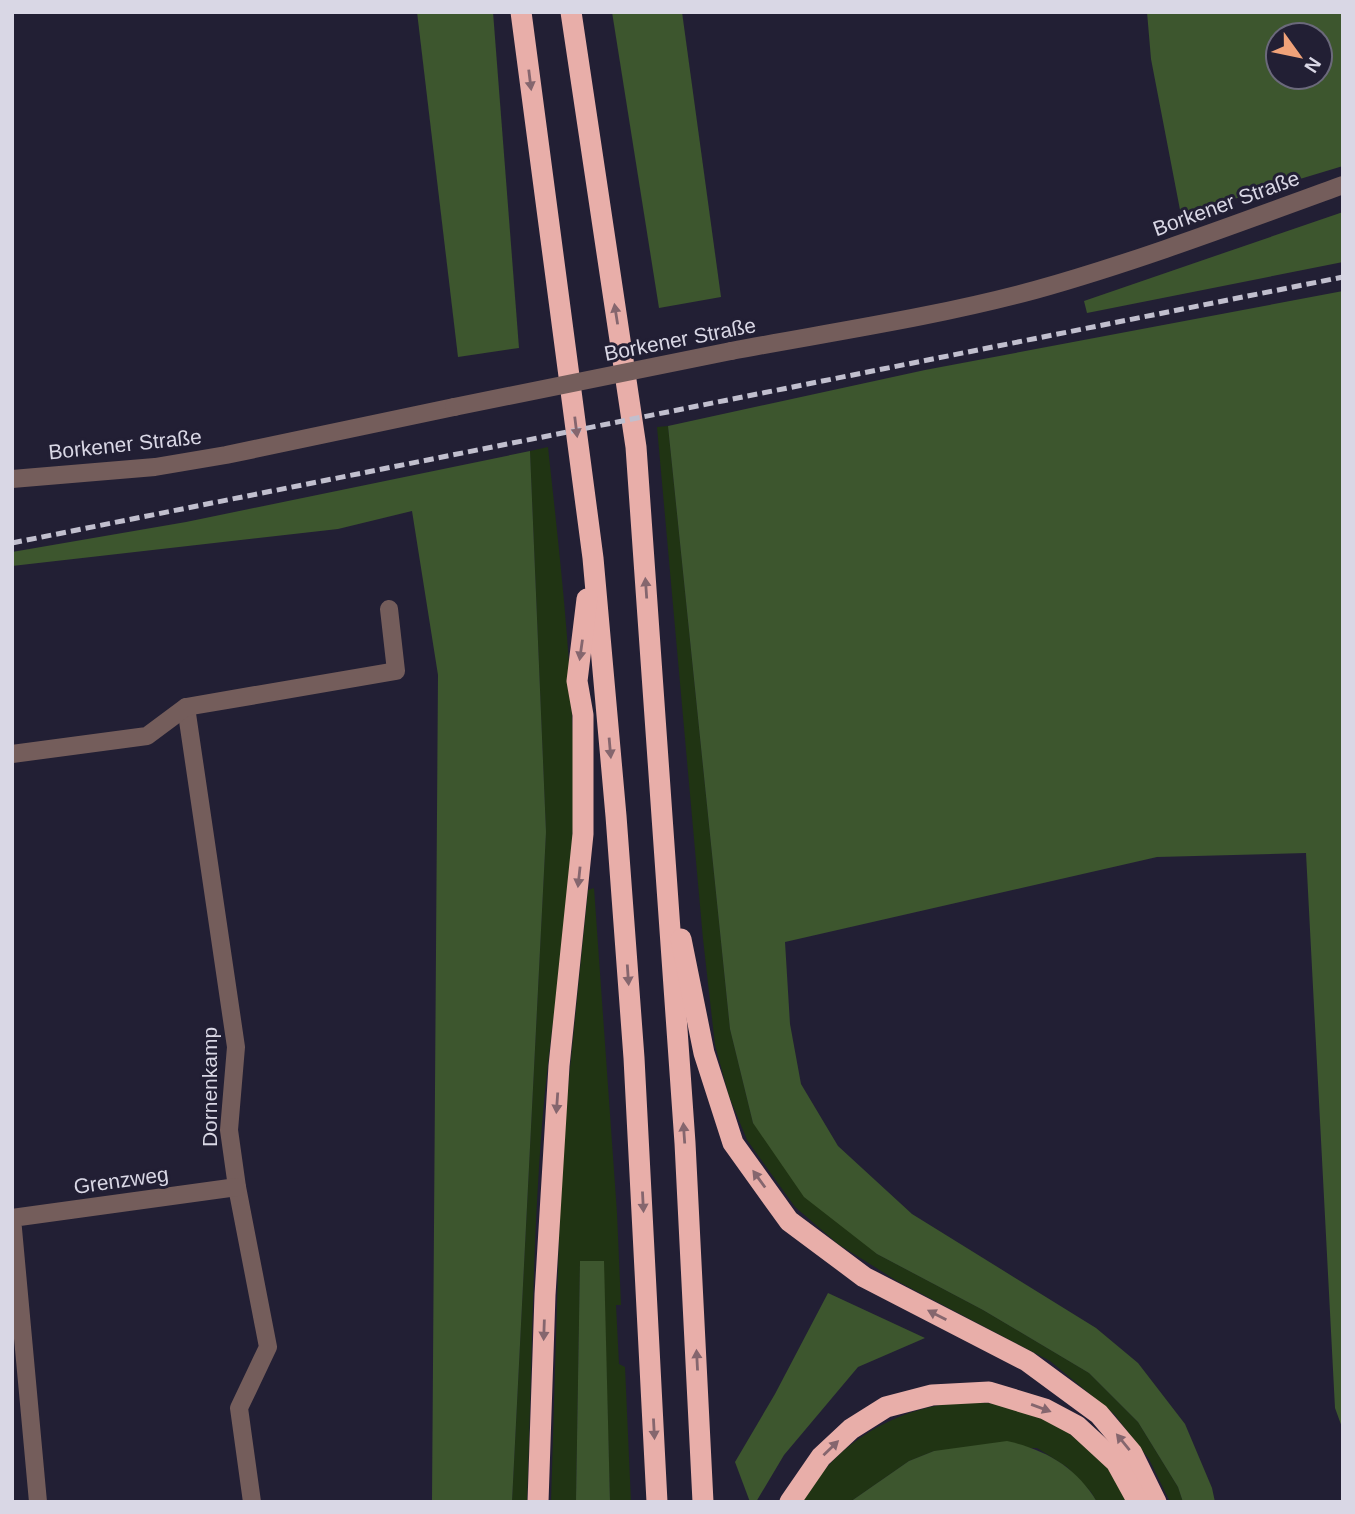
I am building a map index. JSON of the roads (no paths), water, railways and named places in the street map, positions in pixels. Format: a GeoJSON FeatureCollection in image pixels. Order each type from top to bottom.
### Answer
{"type":"FeatureCollection","features":[{"type":"Feature","properties":{"kind":"highway"},"geometry":{"type":"LineString","coordinates":[[521,12],[593,558],[634,1058],[657,1502]]}},
{"type":"Feature","properties":{"kind":"highway"},"geometry":{"type":"LineString","coordinates":[[571,12],[636,447],[686,1157],[703,1502]]}},
{"type":"Feature","properties":{"kind":"highway"},"geometry":{"type":"LineString","coordinates":[[538,1502],[545,1295],[559,1066],[583,834],[583,715],[577,681],[593,558]]}},
{"type":"Feature","properties":{"kind":"highway"},"geometry":{"type":"LineString","coordinates":[[663,852],[704,1053],[733,1143],[789,1221],[864,1277],[1027,1361],[1099,1413],[1132,1453],[1156,1502]]}},
{"type":"Feature","properties":{"kind":"highway"},"geometry":{"type":"LineString","coordinates":[[790,1502],[821,1457],[851,1429],[886,1407],[932,1395],[989,1392],[1045,1409],[1077,1426],[1116,1462],[1139,1502]]}},
{"type":"Feature","properties":{"kind":"street","name":"Borkener Straße"},"geometry":{"type":"LineString","coordinates":[[12,479],[86,474],[190,461],[340,433],[454,407],[732,351],[934,313],[1032,290],[1135,260],[1343,185]]}},
{"type":"Feature","properties":{"kind":"street"},"geometry":{"type":"LineString","coordinates":[[12,754],[146,736],[186,707],[396,671],[389,610]]}},
{"type":"Feature","properties":{"kind":"street","name":"Dornenkamp"},"geometry":{"type":"LineString","coordinates":[[186,707],[236,1047],[229,1130],[237,1187],[268,1347],[239,1408],[252,1502]]}},
{"type":"Feature","properties":{"kind":"street","name":"Grenzweg"},"geometry":{"type":"LineString","coordinates":[[38,1502],[12,1218],[237,1187]]}},
{"type":"Feature","properties":{"kind":"railway"},"geometry":{"type":"LineString","coordinates":[[12,543],[1343,277]]}}]}
